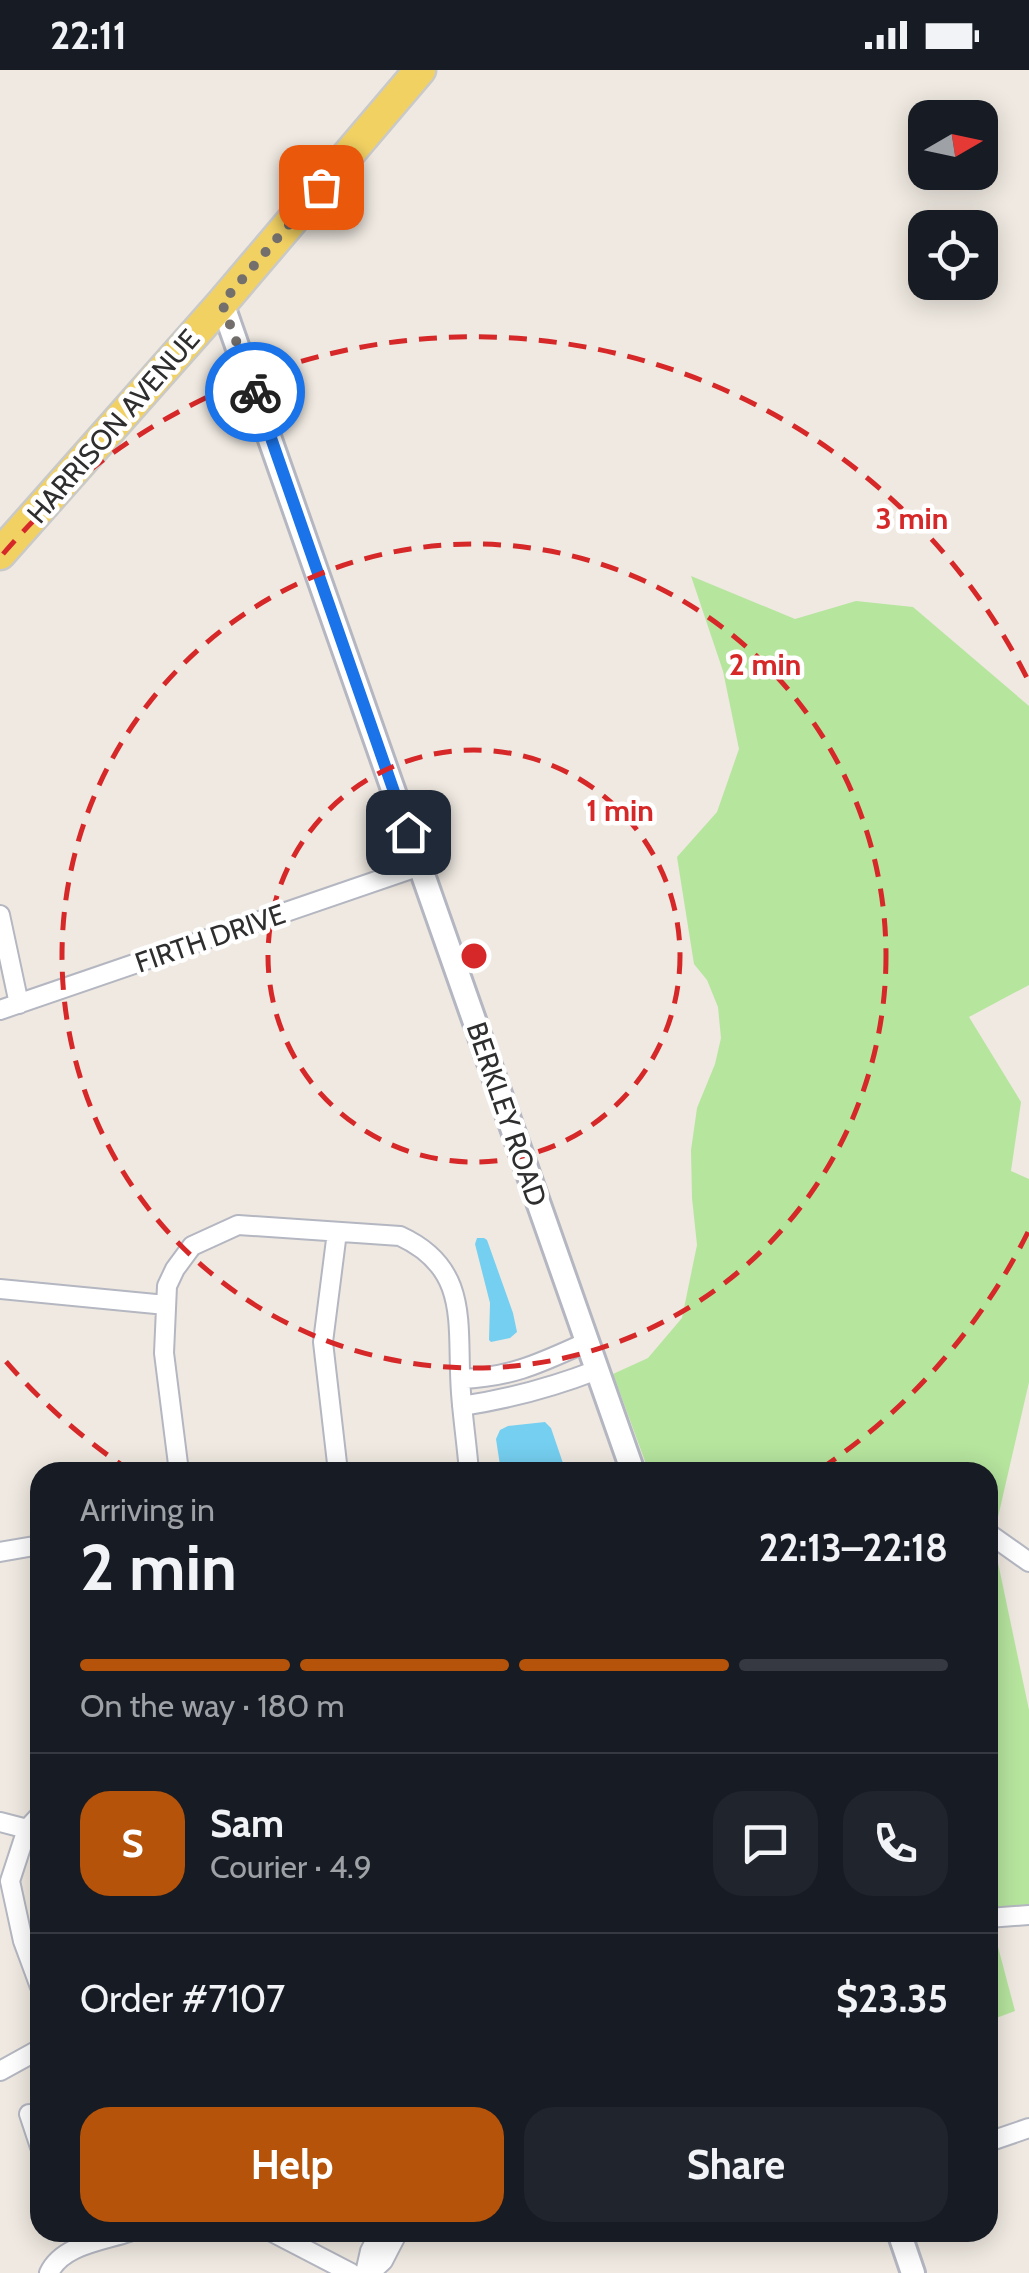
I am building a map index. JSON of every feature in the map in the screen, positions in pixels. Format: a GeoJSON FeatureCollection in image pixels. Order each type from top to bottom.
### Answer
{"type":"FeatureCollection","features":[{"type":"Feature","properties":{"kind":"main road","name":"HARRISON AVENUE"},"geometry":{"type":"LineString","coordinates":[[0,554],[222,303],[420,70]]}},
{"type":"Feature","properties":{"kind":"street","name":"BERKLEY ROAD"},"geometry":{"type":"LineString","coordinates":[[222,303],[629,1462]]}},
{"type":"Feature","properties":{"kind":"street","name":"FIRTH DRIVE"},"geometry":{"type":"LineString","coordinates":[[0,1010],[420,866]]}},
{"type":"Feature","properties":{"kind":"street"},"geometry":{"type":"LineString","coordinates":[[0,915],[19,1004]]}},
{"type":"Feature","properties":{"kind":"street"},"geometry":{"type":"LineString","coordinates":[[178,1462],[164,1353],[167,1286],[192,1246],[238,1225],[400,1236],[435,1258],[449,1279],[456,1303],[468,1462]]}},
{"type":"Feature","properties":{"kind":"street"},"geometry":{"type":"LineString","coordinates":[[337,1232],[323,1342],[337,1462]]}},
{"type":"Feature","properties":{"kind":"street"},"geometry":{"type":"LineString","coordinates":[[0,1288],[166,1305]]}},
{"type":"Feature","properties":{"kind":"street"},"geometry":{"type":"LineString","coordinates":[[460,1378],[492,1377],[530,1368],[587,1342]]}},
{"type":"Feature","properties":{"kind":"street"},"geometry":{"type":"LineString","coordinates":[[462,1406],[507,1399],[597,1370]]}},
{"type":"Feature","properties":{"kind":"street"},"geometry":{"type":"LineString","coordinates":[[998,1539],[1029,1562]]}},
{"type":"Feature","properties":{"kind":"street"},"geometry":{"type":"LineString","coordinates":[[0,1552],[30,1547]]}},
{"type":"Feature","properties":{"kind":"street"},"geometry":{"type":"LineString","coordinates":[[0,1822],[30,1822]]}},
{"type":"Feature","properties":{"kind":"street"},"geometry":{"type":"LineString","coordinates":[[30,1828],[5,1880],[30,1960]]}},
{"type":"Feature","properties":{"kind":"street"},"geometry":{"type":"LineString","coordinates":[[998,1917],[1029,1914]]}},
{"type":"Feature","properties":{"kind":"street"},"geometry":{"type":"LineString","coordinates":[[0,2071],[30,2054]]}},
{"type":"Feature","properties":{"kind":"street"},"geometry":{"type":"LineString","coordinates":[[998,2139],[1029,2128]]}},
{"type":"Feature","properties":{"kind":"street"},"geometry":{"type":"LineString","coordinates":[[49,2273],[70,2242]]}},
{"type":"Feature","properties":{"kind":"street"},"geometry":{"type":"LineString","coordinates":[[291,2242],[351,2273]]}},
{"type":"Feature","properties":{"kind":"street"},"geometry":{"type":"LineString","coordinates":[[368,2273],[375,2242]]}},
{"type":"Feature","properties":{"kind":"street"},"geometry":{"type":"LineString","coordinates":[[368,2273],[383,2261],[393,2242]]}},
{"type":"Feature","properties":{"kind":"street"},"geometry":{"type":"LineString","coordinates":[[903,2242],[914,2273]]}},
{"type":"Feature","properties":{"kind":"green space"},"geometry":{"type":"Polygon","coordinates":[[[691,576],[795,619],[856,601],[913,607],[1029,706],[1029,985],[969,1017],[1021,1102],[1011,1171],[1029,1179],[1029,1382],[998,1517],[998,1462],[645,1462],[613,1374],[648,1358],[682,1318],[697,1245],[691,1150],[697,1108],[721,1038],[718,1007],[707,980],[694,964],[677,857],[717,812],[739,749],[723,671],[691,576]]]}},
{"type":"Feature","properties":{"kind":"green space"},"geometry":{"type":"Polygon","coordinates":[[[998,1563],[1029,1710],[1029,1923],[998,1927],[998,1563]]]}},
{"type":"Feature","properties":{"kind":"green space"},"geometry":{"type":"Polygon","coordinates":[[[998,1947],[1015,2011],[998,2017],[998,1947]]]}},
{"type":"Feature","properties":{"kind":"water"},"geometry":{"type":"Polygon","coordinates":[[[477,1238],[487,1240],[513,1313],[517,1332],[510,1338],[489,1340],[490,1303],[475,1244],[477,1238]]]}},
{"type":"Feature","properties":{"kind":"water"},"geometry":{"type":"Polygon","coordinates":[[[545,1422],[551,1428],[563,1462],[499,1462],[496,1439],[500,1430],[545,1422]]]}},
{"type":"Feature","properties":{"kind":"way so far"},"geometry":{"type":"LineString","coordinates":[[255,392],[222,303],[321,187]]}},
{"type":"Feature","properties":{"kind":"route"},"geometry":{"type":"LineString","coordinates":[[255,392],[408,832]]}}]}
